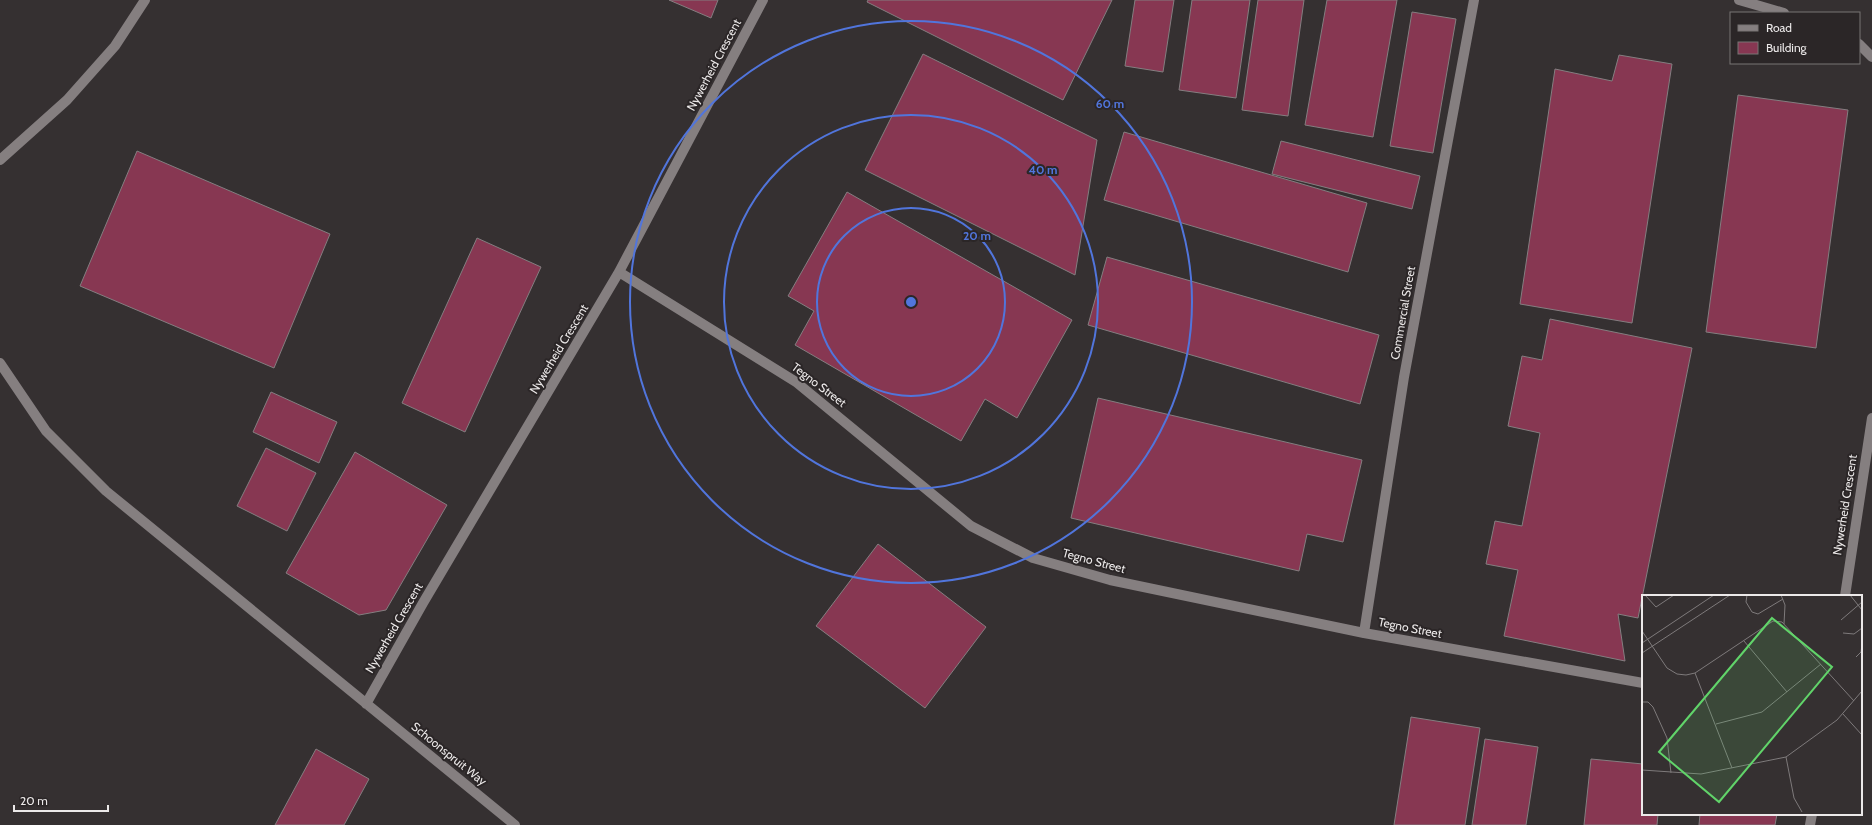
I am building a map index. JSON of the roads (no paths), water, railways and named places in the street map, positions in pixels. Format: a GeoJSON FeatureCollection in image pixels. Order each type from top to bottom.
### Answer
{"type":"FeatureCollection","features":[{"type":"Feature","properties":{"kind":"street"},"geometry":{"type":"LineString","coordinates":[[0,160],[76,89],[115,46],[145,0]]}},
{"type":"Feature","properties":{"kind":"street","name":"Nywerheid Crescent"},"geometry":{"type":"LineString","coordinates":[[366,704],[423,603],[619,272],[763,0]]}},
{"type":"Feature","properties":{"kind":"street","name":"Commercial Street"},"geometry":{"type":"LineString","coordinates":[[1364,633],[1404,377],[1474,0]]}},
{"type":"Feature","properties":{"kind":"street"},"geometry":{"type":"LineString","coordinates":[[1739,0],[1781,12]]}},
{"type":"Feature","properties":{"kind":"street"},"geometry":{"type":"LineString","coordinates":[[1860,45],[1872,56]]}},
{"type":"Feature","properties":{"kind":"street","name":"Tegno Street"},"geometry":{"type":"LineString","coordinates":[[619,272],[796,382],[971,526],[1033,558],[1110,580],[1364,633],[1642,684]]}},
{"type":"Feature","properties":{"kind":"street","name":"Schoonspruit Way"},"geometry":{"type":"LineString","coordinates":[[0,363],[46,431],[106,492],[515,825]]}},
{"type":"Feature","properties":{"kind":"street","name":"Nywerheid Crescent"},"geometry":{"type":"LineString","coordinates":[[1845,595],[1872,418]]}},
{"type":"Feature","properties":{"kind":"street"},"geometry":{"type":"LineString","coordinates":[[1810,825],[1812,815]]}}]}
